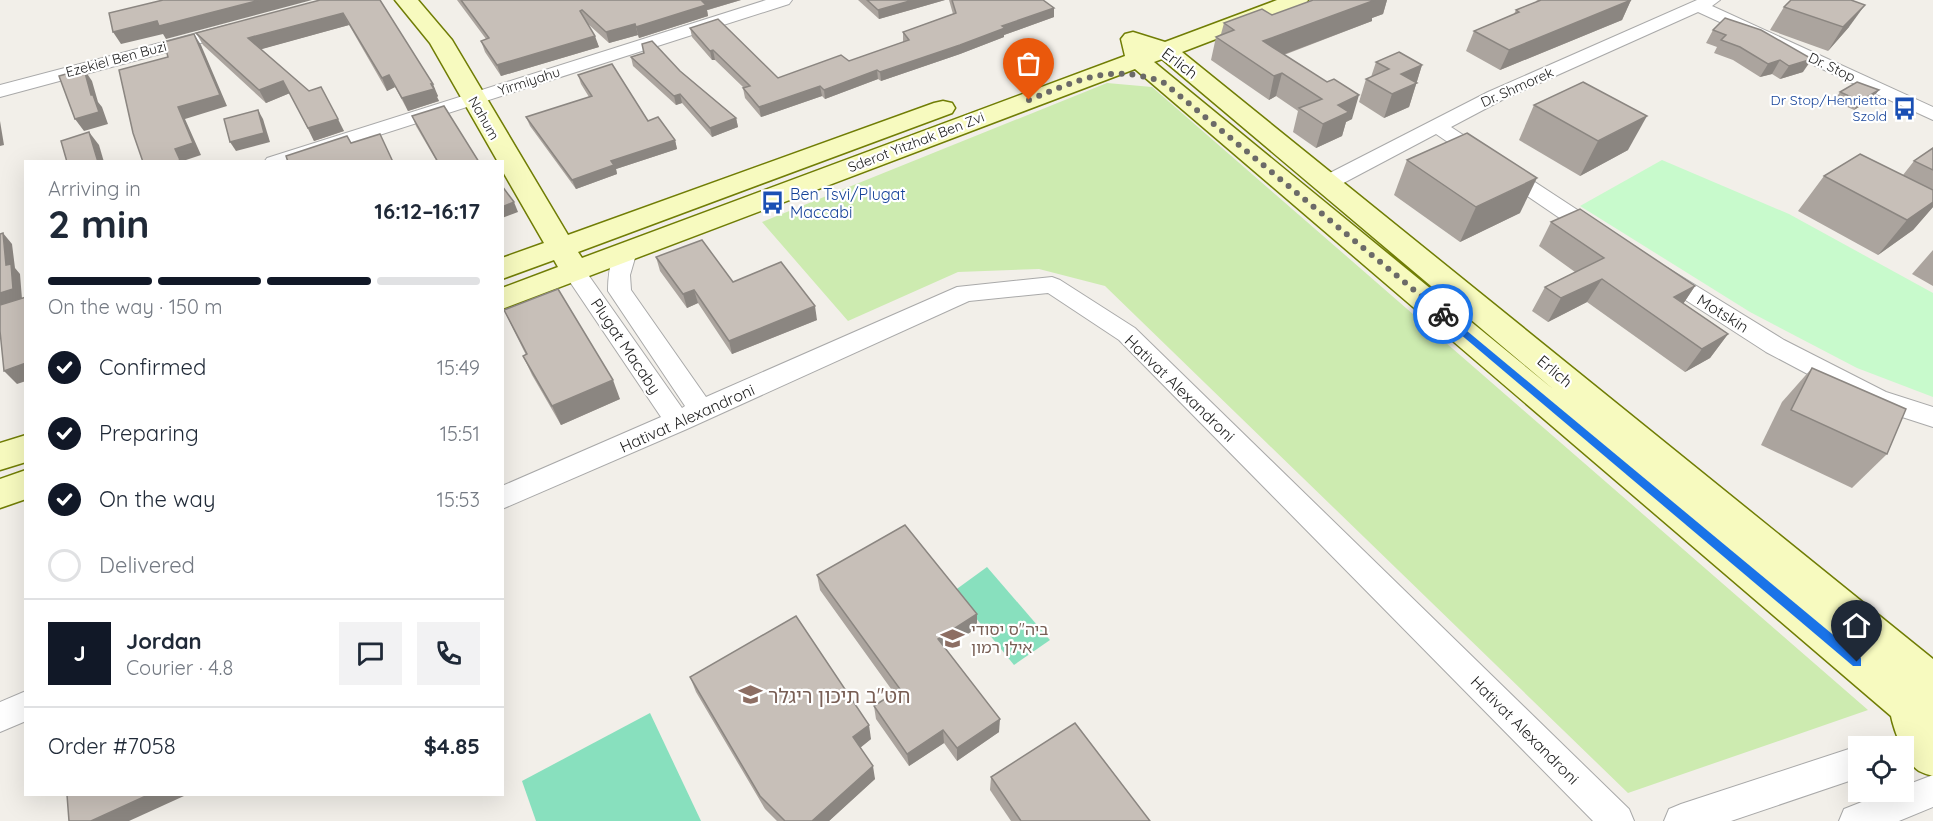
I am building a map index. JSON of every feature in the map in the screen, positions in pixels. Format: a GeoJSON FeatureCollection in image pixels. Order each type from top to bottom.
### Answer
{"type":"FeatureCollection","features":[{"type":"Feature","properties":{"kind":"street","name":"Nahum"},"geometry":{"type":"LineString","coordinates":[[406,0],[440,40],[568,259]]}},
{"type":"Feature","properties":{"kind":"street","name":"Yirmiyahu"},"geometry":{"type":"LineString","coordinates":[[280,160],[783,0]]}},
{"type":"Feature","properties":{"kind":"street","name":"Sderot Yitzhak Ben Zvi"},"geometry":{"type":"LineString","coordinates":[[504,269],[626,251],[1096,74],[1241,0]]}},
{"type":"Feature","properties":{"kind":"street","name":"Sderot Yitzhak Ben Zvi"},"geometry":{"type":"LineString","coordinates":[[504,298],[568,259],[1145,49],[1297,0]]}},
{"type":"Feature","properties":{"kind":"street","name":"Dr. Stop"},"geometry":{"type":"LineString","coordinates":[[1704,3],[1933,114]]}},
{"type":"Feature","properties":{"kind":"street","name":"Dr. Shmorek"},"geometry":{"type":"LineString","coordinates":[[1328,183],[1435,125],[1495,96],[1704,3]]}},
{"type":"Feature","properties":{"kind":"street","name":"Ezekiel Ben Buzi"},"geometry":{"type":"LineString","coordinates":[[0,91],[247,25]]}},
{"type":"Feature","properties":{"kind":"street","name":"Erlich"},"geometry":{"type":"LineString","coordinates":[[1145,49],[1163,82],[1922,721]]}},
{"type":"Feature","properties":{"kind":"street","name":"Erlich"},"geometry":{"type":"LineString","coordinates":[[1145,49],[1328,183],[1922,721]]}},
{"type":"Feature","properties":{"kind":"street"},"geometry":{"type":"LineString","coordinates":[[1096,74],[1140,74],[1163,82]]}},
{"type":"Feature","properties":{"kind":"street"},"geometry":{"type":"LineString","coordinates":[[1435,125],[1620,248]]}},
{"type":"Feature","properties":{"kind":"street","name":"Plugat Macaby"},"geometry":{"type":"LineString","coordinates":[[626,251],[619,275],[620,291],[702,411]]}},
{"type":"Feature","properties":{"kind":"street","name":"Plugat Macaby"},"geometry":{"type":"LineString","coordinates":[[568,259],[678,422]]}},
{"type":"Feature","properties":{"kind":"street","name":"Motskin"},"geometry":{"type":"LineString","coordinates":[[1639,260],[1775,346],[1877,399],[1933,417]]}},
{"type":"Feature","properties":{"kind":"street","name":"Hativat Alexandroni"},"geometry":{"type":"LineString","coordinates":[[504,497],[965,293],[1053,285],[1127,334],[1617,821]]}},
{"type":"Feature","properties":{"kind":"street"},"geometry":{"type":"LineString","coordinates":[[0,458],[24,449]]}},
{"type":"Feature","properties":{"kind":"street"},"geometry":{"type":"LineString","coordinates":[[0,494],[24,485]]}},
{"type":"Feature","properties":{"kind":"street"},"geometry":{"type":"LineString","coordinates":[[0,717],[24,707]]}},
{"type":"Feature","properties":{"kind":"street"},"geometry":{"type":"LineString","coordinates":[[1682,821],[1848,765]]}},
{"type":"Feature","properties":{"kind":"street"},"geometry":{"type":"LineString","coordinates":[[1856,821],[1933,790]]}},
{"type":"Feature","properties":{"kind":"green space"},"geometry":{"type":"Polygon","coordinates":[[[1107,83],[1152,87],[1868,710],[1628,793],[1105,286],[1039,269],[958,272],[848,321],[762,222],[1107,83]]]}},
{"type":"Feature","properties":{"kind":"green space"},"geometry":{"type":"Polygon","coordinates":[[[1662,160],[1789,214],[1933,293],[1933,397],[1857,368],[1750,312],[1580,206],[1662,160]]]}},
{"type":"Feature","properties":{"kind":"green space"},"geometry":{"type":"Polygon","coordinates":[[[987,567],[1050,640],[1014,665],[954,591],[987,567]]]}},
{"type":"Feature","properties":{"kind":"green space"},"geometry":{"type":"Polygon","coordinates":[[[650,713],[701,821],[536,821],[522,781],[650,713]]]}},
{"type":"Feature","properties":{"kind":"building"},"geometry":{"type":"Polygon","coordinates":[[[163,0],[260,0],[159,26],[157,21],[113,32],[109,13],[163,0]]]}},
{"type":"Feature","properties":{"kind":"building"},"geometry":{"type":"Polygon","coordinates":[[[320,0],[380,0],[434,89],[402,98],[389,75],[382,78],[343,13],[248,38],[309,91],[321,87],[338,119],[308,128],[283,81],[259,90],[196,33],[320,0]]]}},
{"type":"Feature","properties":{"kind":"building"},"geometry":{"type":"Polygon","coordinates":[[[461,0],[704,0],[702,1],[706,5],[636,27],[635,24],[606,32],[582,10],[580,11],[595,36],[497,65],[481,41],[489,38],[461,0]]]}},
{"type":"Feature","properties":{"kind":"building"},"geometry":{"type":"Polygon","coordinates":[[[867,0],[913,0],[878,10],[867,0]]]}},
{"type":"Feature","properties":{"kind":"building"},"geometry":{"type":"Polygon","coordinates":[[[952,0],[1043,0],[1054,8],[1002,26],[1005,28],[960,45],[880,72],[877,70],[824,90],[820,86],[759,107],[743,88],[750,86],[713,50],[710,51],[690,28],[718,19],[778,78],[841,55],[849,61],[909,40],[903,32],[956,13],[952,0]]]}},
{"type":"Feature","properties":{"kind":"building"},"geometry":{"type":"Polygon","coordinates":[[[1313,0],[1375,0],[1263,41],[1327,82],[1334,79],[1359,95],[1338,105],[1349,112],[1323,124],[1299,108],[1322,99],[1282,73],[1274,76],[1216,37],[1234,30],[1224,23],[1262,9],[1272,15],[1313,0]]]}},
{"type":"Feature","properties":{"kind":"building"},"geometry":{"type":"Polygon","coordinates":[[[1541,0],[1631,0],[1509,50],[1474,31],[1541,0]]]}},
{"type":"Feature","properties":{"kind":"building"},"geometry":{"type":"Polygon","coordinates":[[[1791,0],[1851,0],[1865,5],[1843,27],[1784,7],[1791,0]]]}},
{"type":"Feature","properties":{"kind":"building"},"geometry":{"type":"Polygon","coordinates":[[[1725,18],[1761,30],[1812,59],[1789,66],[1780,60],[1768,64],[1740,47],[1721,40],[1726,35],[1713,30],[1725,18]]]}},
{"type":"Feature","properties":{"kind":"building"},"geometry":{"type":"Polygon","coordinates":[[[194,34],[220,95],[178,107],[193,143],[175,149],[180,160],[142,160],[133,133],[119,70],[168,57],[164,42],[194,34]]]}},
{"type":"Feature","properties":{"kind":"building"},"geometry":{"type":"Polygon","coordinates":[[[652,41],[680,71],[736,118],[710,128],[680,94],[674,96],[631,57],[644,53],[642,44],[652,41]]]}},
{"type":"Feature","properties":{"kind":"building"},"geometry":{"type":"Polygon","coordinates":[[[1399,52],[1422,65],[1401,74],[1417,83],[1392,94],[1366,79],[1389,69],[1376,62],[1399,52]]]}},
{"type":"Feature","properties":{"kind":"building"},"geometry":{"type":"Polygon","coordinates":[[[612,64],[648,121],[658,117],[675,140],[611,161],[614,165],[572,180],[526,117],[592,96],[578,75],[612,64]]]}},
{"type":"Feature","properties":{"kind":"building"},"geometry":{"type":"Polygon","coordinates":[[[84,69],[91,95],[93,95],[99,112],[75,119],[59,76],[84,69]]]}},
{"type":"Feature","properties":{"kind":"building"},"geometry":{"type":"Polygon","coordinates":[[[1583,82],[1647,116],[1598,141],[1534,105],[1583,82]]]}},
{"type":"Feature","properties":{"kind":"building"},"geometry":{"type":"Polygon","coordinates":[[[1857,82],[1879,90],[1860,101],[1840,92],[1857,82]]]}},
{"type":"Feature","properties":{"kind":"building"},"geometry":{"type":"Polygon","coordinates":[[[444,106],[478,160],[437,160],[412,116],[444,106]]]}},
{"type":"Feature","properties":{"kind":"building"},"geometry":{"type":"Polygon","coordinates":[[[258,110],[264,133],[230,142],[224,119],[258,110]]]}},
{"type":"Feature","properties":{"kind":"building"},"geometry":{"type":"Polygon","coordinates":[[[89,132],[97,160],[66,160],[61,141],[89,132]]]}},
{"type":"Feature","properties":{"kind":"building"},"geometry":{"type":"Polygon","coordinates":[[[1467,133],[1537,178],[1476,207],[1407,160],[1467,133]]]}},
{"type":"Feature","properties":{"kind":"building"},"geometry":{"type":"Polygon","coordinates":[[[380,134],[392,160],[287,160],[286,156],[347,136],[351,143],[380,134]]]}},
{"type":"Feature","properties":{"kind":"building"},"geometry":{"type":"Polygon","coordinates":[[[1933,148],[1933,170],[1914,161],[1933,148]]]}},
{"type":"Feature","properties":{"kind":"building"},"geometry":{"type":"Polygon","coordinates":[[[1860,154],[1933,190],[1933,202],[1907,220],[1824,176],[1860,154]]]}},
{"type":"Feature","properties":{"kind":"building"},"geometry":{"type":"Polygon","coordinates":[[[504,189],[514,202],[504,206],[504,189]]]}},
{"type":"Feature","properties":{"kind":"building"},"geometry":{"type":"Polygon","coordinates":[[[1580,209],[1695,286],[1674,297],[1728,334],[1702,349],[1602,279],[1561,298],[1545,287],[1604,258],[1551,222],[1580,209]]]}},
{"type":"Feature","properties":{"kind":"building"},"geometry":{"type":"Polygon","coordinates":[[[3,233],[6,265],[11,264],[13,289],[0,293],[0,234],[3,233]]]}},
{"type":"Feature","properties":{"kind":"building"},"geometry":{"type":"Polygon","coordinates":[[[702,240],[733,282],[781,262],[815,306],[729,341],[694,290],[683,294],[656,257],[702,240]]]}},
{"type":"Feature","properties":{"kind":"building"},"geometry":{"type":"Polygon","coordinates":[[[558,289],[613,380],[552,406],[523,356],[527,354],[504,310],[558,289]]]}},
{"type":"Feature","properties":{"kind":"building"},"geometry":{"type":"Polygon","coordinates":[[[24,298],[24,364],[4,371],[0,331],[0,305],[24,298]]]}},
{"type":"Feature","properties":{"kind":"building"},"geometry":{"type":"Polygon","coordinates":[[[1812,368],[1906,409],[1887,454],[1791,410],[1812,368]]]}},
{"type":"Feature","properties":{"kind":"building"},"geometry":{"type":"Polygon","coordinates":[[[905,525],[977,614],[938,639],[1000,719],[957,748],[943,730],[907,754],[874,706],[900,689],[817,575],[905,525]]]}},
{"type":"Feature","properties":{"kind":"building"},"geometry":{"type":"Polygon","coordinates":[[[796,616],[869,725],[853,737],[873,766],[812,821],[785,821],[760,796],[690,677],[796,616]]]}},
{"type":"Feature","properties":{"kind":"building"},"geometry":{"type":"Polygon","coordinates":[[[1075,723],[1150,821],[1021,821],[991,777],[1075,723]]]}},
{"type":"Feature","properties":{"kind":"building"},"geometry":{"type":"Polygon","coordinates":[[[67,796],[146,796],[91,821],[69,821],[67,796]]]}},
{"type":"Feature","properties":{"kind":"way so far"},"geometry":{"type":"LineString","coordinates":[[1029,100],[1096,74],[1140,74],[1163,82],[1443,314]]}},
{"type":"Feature","properties":{"kind":"place","name":"Dr Stop/Henrietta Szold"},"geometry":{"type":"Point","coordinates":[1905,108]}},
{"type":"Feature","properties":{"kind":"place","name":"Ben Tsvi/Plugat Maccabi"},"geometry":{"type":"Point","coordinates":[772,203]}},
{"type":"Feature","properties":{"kind":"place","name":"ביה\"ס יסודי אילן רמון"},"geometry":{"type":"Point","coordinates":[953,638]}},
{"type":"Feature","properties":{"kind":"place","name":"חט\"ב תיכון ריגלר"},"geometry":{"type":"Point","coordinates":[750,695]}},
{"type":"Feature","properties":{"kind":"route"},"geometry":{"type":"LineString","coordinates":[[1443,314],[1857,662]]}}]}
